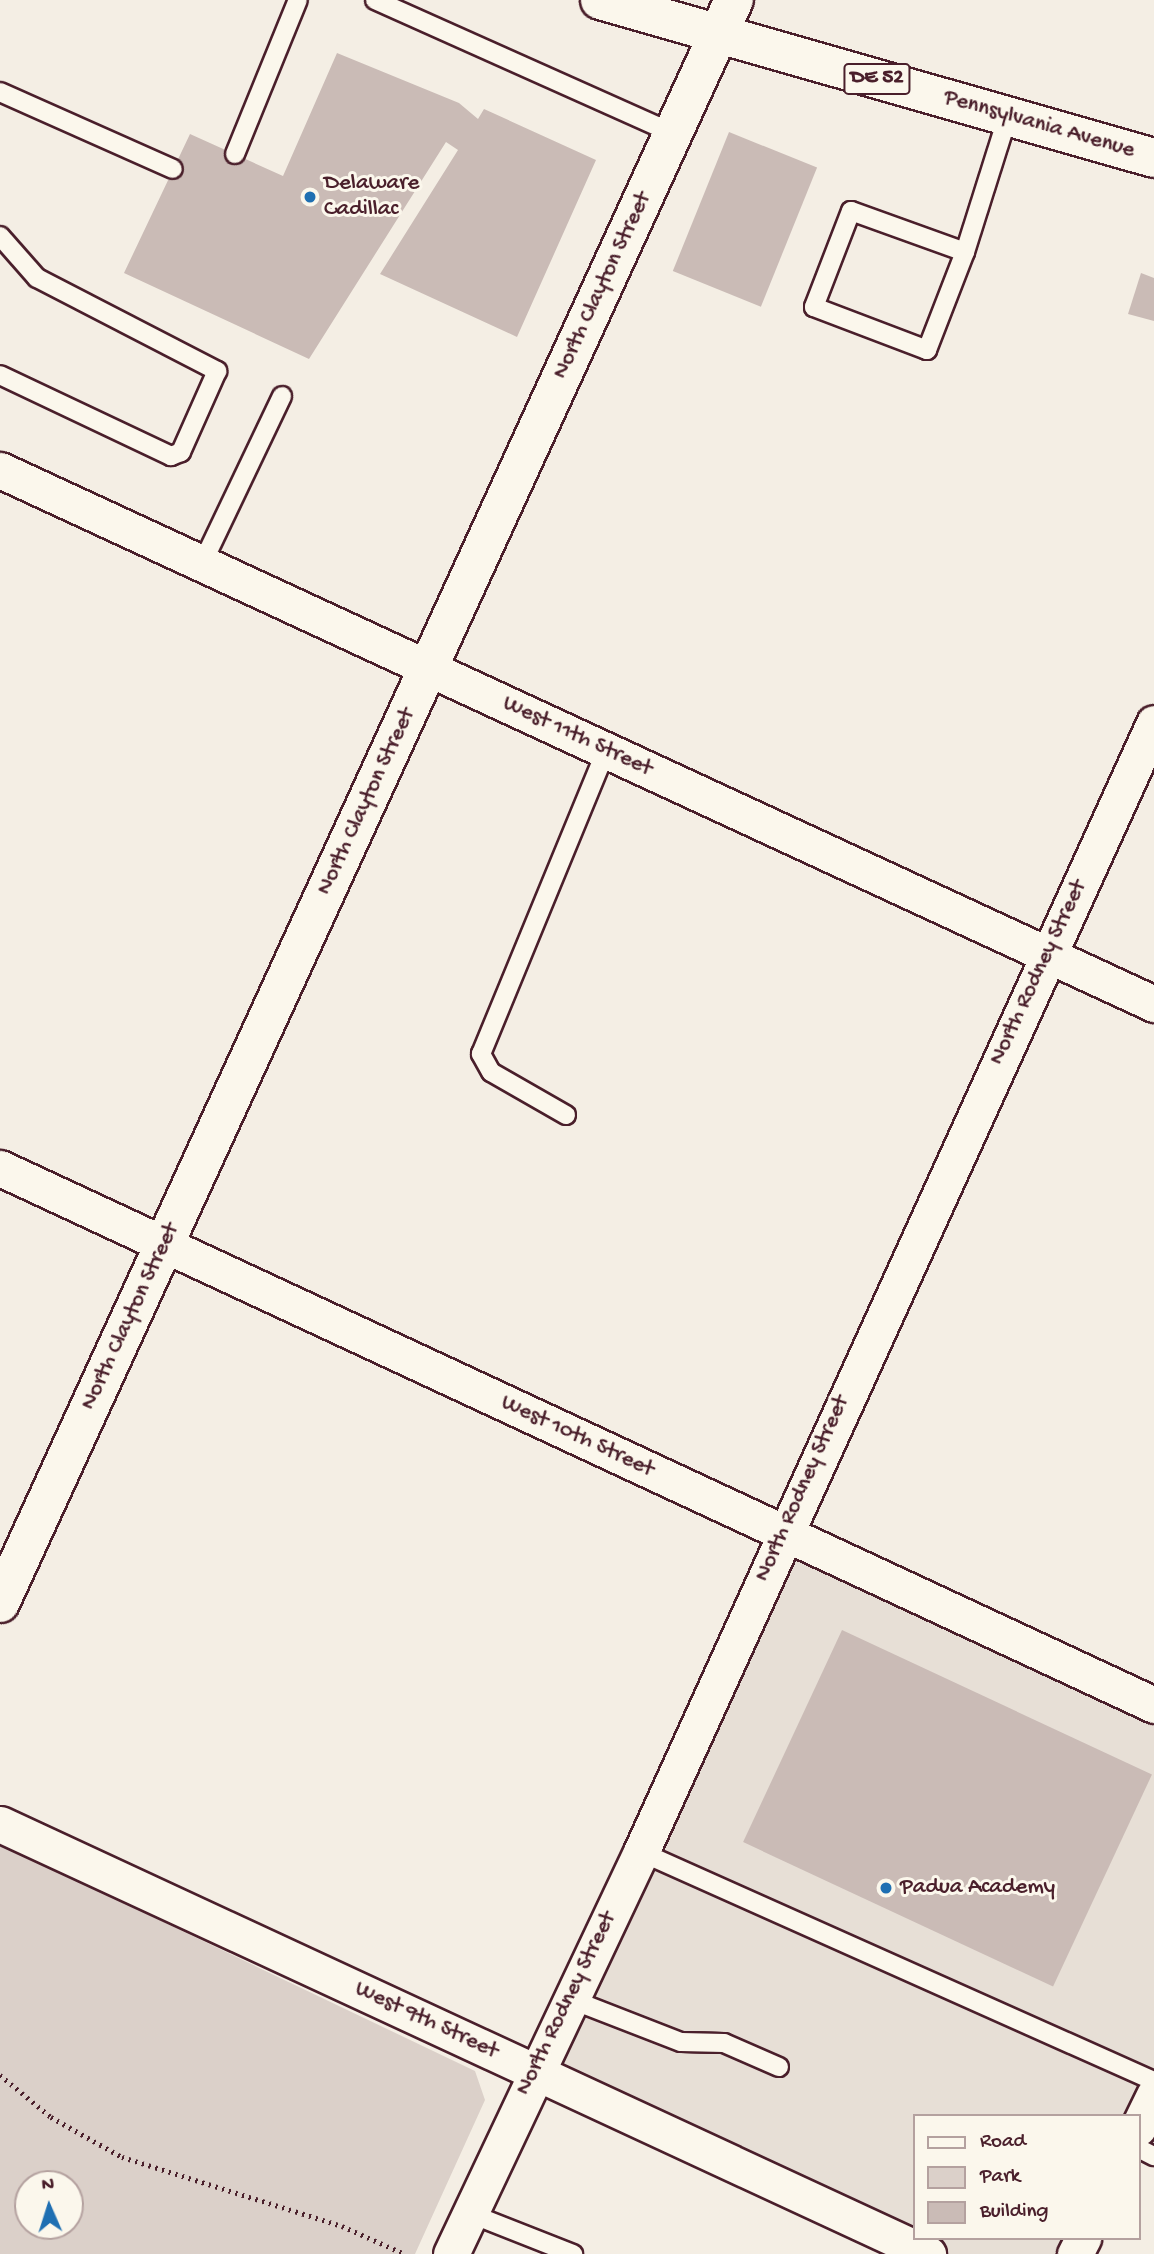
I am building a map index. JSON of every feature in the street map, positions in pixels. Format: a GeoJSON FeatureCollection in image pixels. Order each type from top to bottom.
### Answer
{"type":"FeatureCollection","features":[{"type":"Feature","properties":{"kind":"street","name":"Pennsylvania Avenue"},"geometry":{"type":"LineString","coordinates":[[600,0],[726,17],[1008,116],[1154,158]]}},
{"type":"Feature","properties":{"kind":"street","name":"North Clayton Street"},"geometry":{"type":"LineString","coordinates":[[0,1603],[726,17]]}},
{"type":"Feature","properties":{"kind":"street","name":"West 11th Street"},"geometry":{"type":"LineString","coordinates":[[0,470],[1154,1004]]}},
{"type":"Feature","properties":{"kind":"street","name":"North Rodney Street"},"geometry":{"type":"LineString","coordinates":[[451,2254],[534,2071],[641,1852],[782,1532],[1154,723]]}},
{"type":"Feature","properties":{"kind":"street","name":"West 10th Street"},"geometry":{"type":"LineString","coordinates":[[0,1168],[1154,1705]]}},
{"type":"Feature","properties":{"kind":"street","name":"West 9th Street"},"geometry":{"type":"LineString","coordinates":[[0,1824],[928,2254]]}},
{"type":"Feature","properties":{"kind":"street"},"geometry":{"type":"LineString","coordinates":[[1140,2124],[1154,2095]]}},
{"type":"Feature","properties":{"kind":"lane"},"geometry":{"type":"LineString","coordinates":[[235,154],[298,0]]}},
{"type":"Feature","properties":{"kind":"lane"},"geometry":{"type":"LineString","coordinates":[[375,0],[673,133]]}},
{"type":"Feature","properties":{"kind":"lane"},"geometry":{"type":"LineString","coordinates":[[0,92],[173,169]]}},
{"type":"Feature","properties":{"kind":"lane"},"geometry":{"type":"LineString","coordinates":[[965,253],[851,211],[814,306],[927,350],[965,253],[1008,116]]}},
{"type":"Feature","properties":{"kind":"lane"},"geometry":{"type":"LineString","coordinates":[[0,236],[37,278],[216,370],[181,453],[171,456],[0,375]]}},
{"type":"Feature","properties":{"kind":"lane"},"geometry":{"type":"LineString","coordinates":[[202,564],[282,396]]}},
{"type":"Feature","properties":{"kind":"lane"},"geometry":{"type":"LineString","coordinates":[[566,1115],[491,1072],[481,1054],[606,750]]}},
{"type":"Feature","properties":{"kind":"lane"},"geometry":{"type":"LineString","coordinates":[[641,1852],[1154,2081]]}},
{"type":"Feature","properties":{"kind":"lane"},"geometry":{"type":"LineString","coordinates":[[570,1999],[681,2042],[724,2043],[779,2067]]}},
{"type":"Feature","properties":{"kind":"lane"},"geometry":{"type":"LineString","coordinates":[[469,2213],[573,2254]]}},
{"type":"Feature","properties":{"kind":"path"},"geometry":{"type":"LineString","coordinates":[[0,2075],[51,2117],[121,2157],[342,2226],[405,2254]]}},
{"type":"Feature","properties":{"kind":"shaded area","name":"Padua Academy"},"geometry":{"type":"Polygon","coordinates":[[[782,1532],[1154,1705],[1154,2095],[1140,2114],[912,2114],[912,2240],[1082,2240],[1075,2254],[928,2254],[534,2071],[782,1532]]]}},
{"type":"Feature","properties":{"kind":"green space"},"geometry":{"type":"Polygon","coordinates":[[[0,1844],[475,2071],[485,2100],[415,2254],[0,2254],[0,1844]]]}},
{"type":"Feature","properties":{"kind":"building"},"geometry":{"type":"Polygon","coordinates":[[[337,53],[459,103],[478,119],[484,109],[596,160],[517,337],[380,274],[458,150],[446,142],[309,359],[124,273],[190,134],[283,176],[337,53]]]}},
{"type":"Feature","properties":{"kind":"building"},"geometry":{"type":"Polygon","coordinates":[[[729,132],[817,168],[761,307],[673,271],[729,132]]]}},
{"type":"Feature","properties":{"kind":"building"},"geometry":{"type":"Polygon","coordinates":[[[1141,273],[1154,278],[1154,321],[1128,314],[1141,273]]]}},
{"type":"Feature","properties":{"kind":"building","name":"Padua Academy"},"geometry":{"type":"Polygon","coordinates":[[[842,1630],[1152,1775],[1053,1987],[743,1842],[842,1630]]]}},
{"type":"Feature","properties":{"kind":"place","name":"Delaware Cadillac"},"geometry":{"type":"Point","coordinates":[310,197]}},
{"type":"Feature","properties":{"kind":"place","name":"Padua Academy"},"geometry":{"type":"Point","coordinates":[886,1888]}}]}
